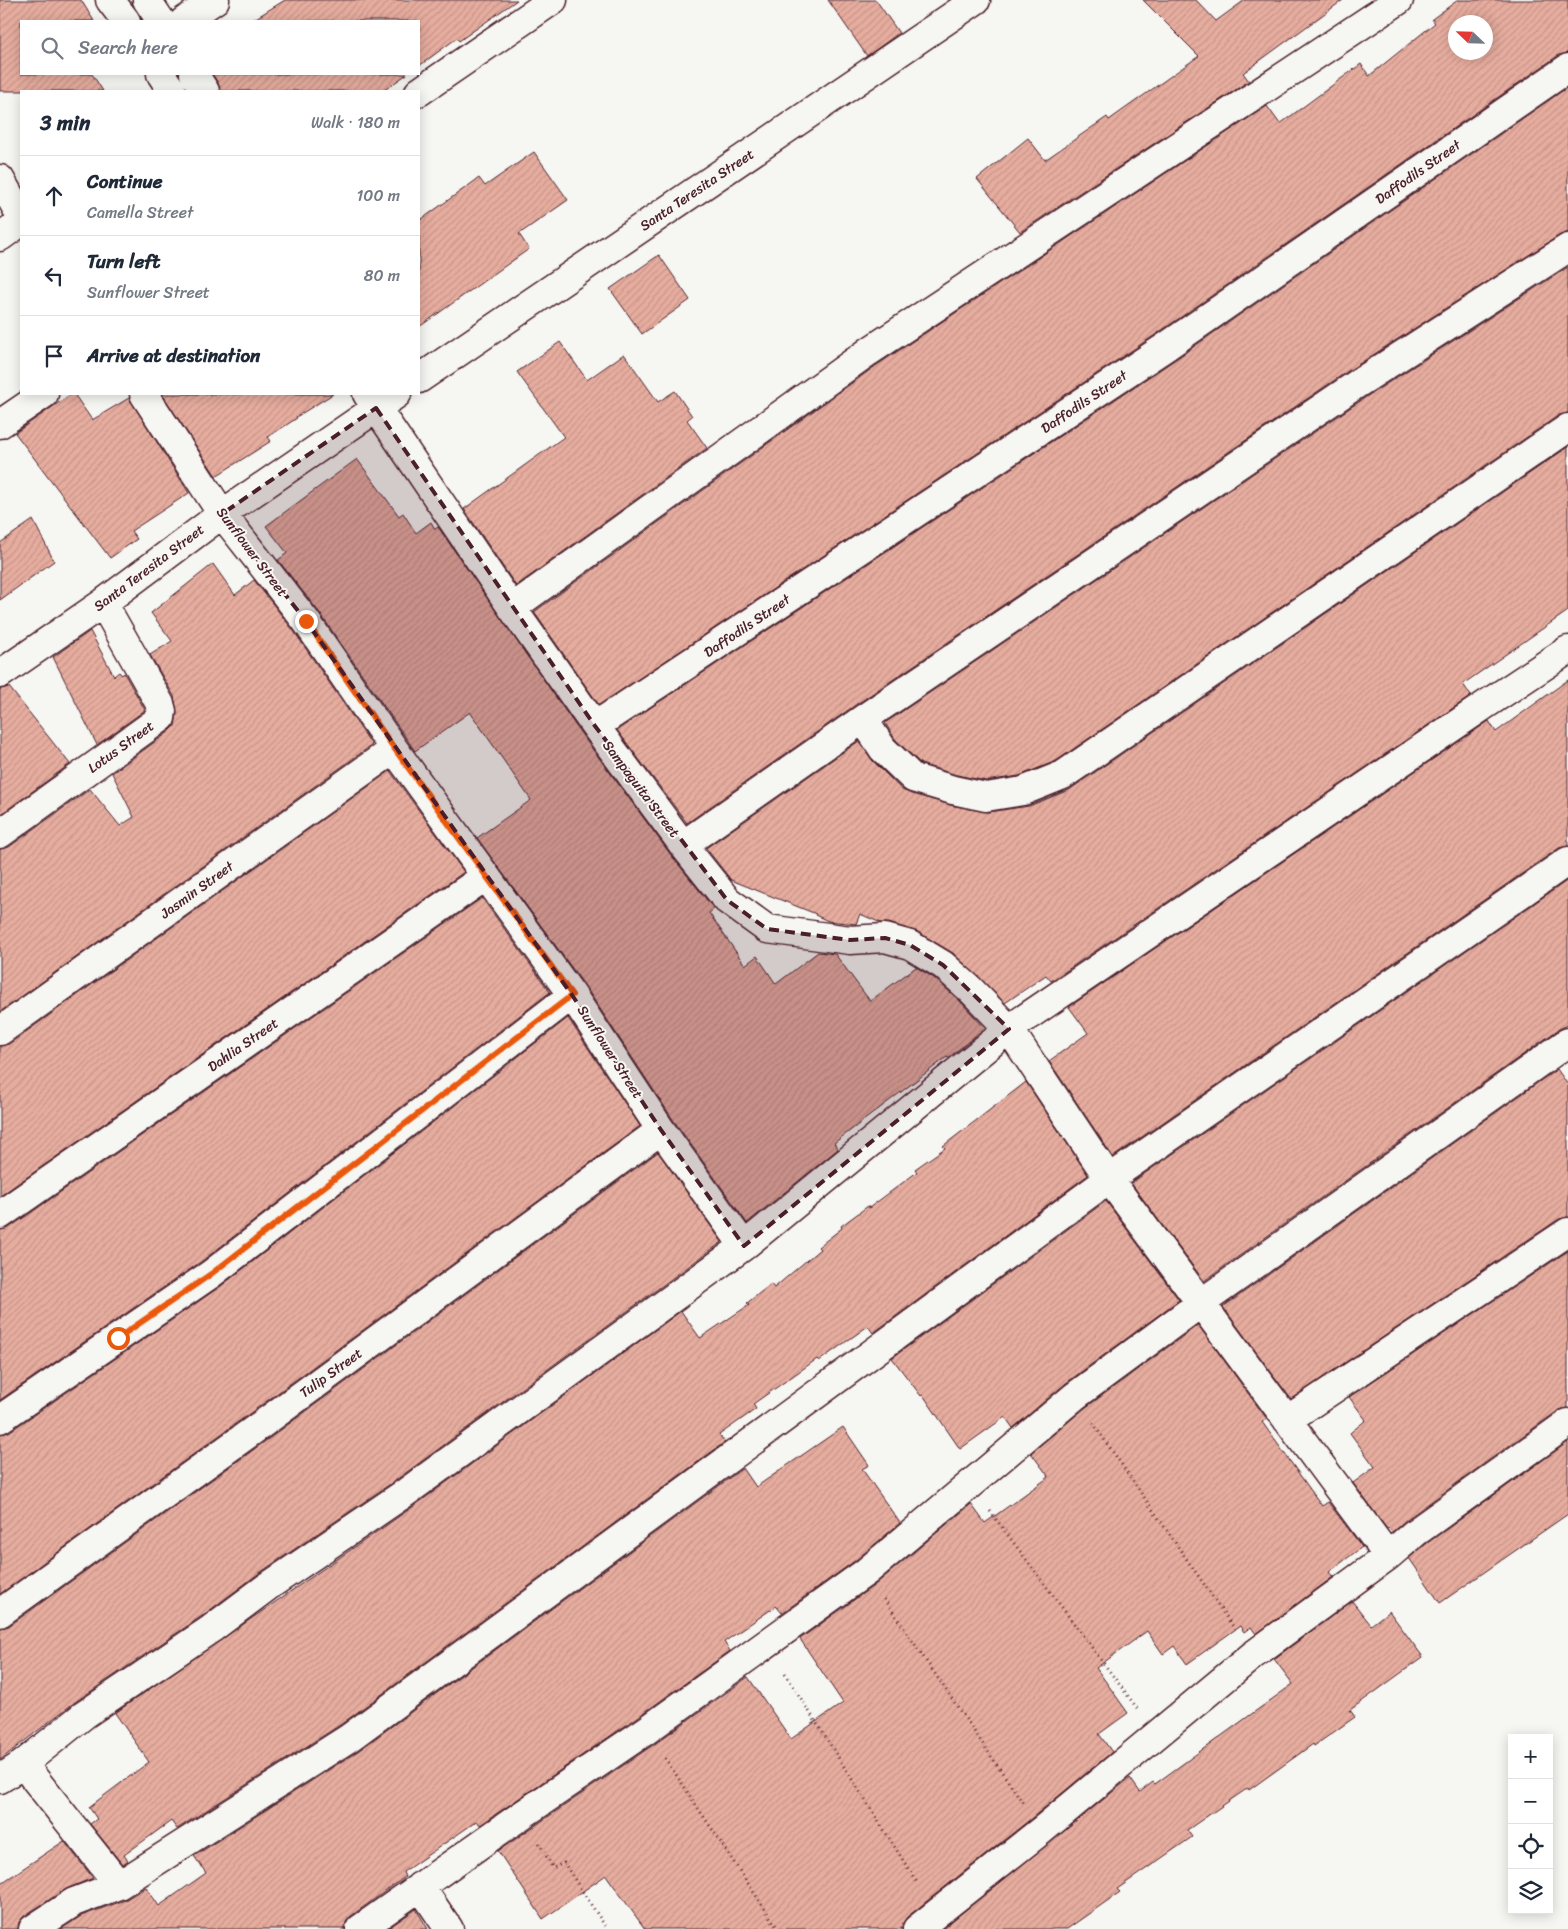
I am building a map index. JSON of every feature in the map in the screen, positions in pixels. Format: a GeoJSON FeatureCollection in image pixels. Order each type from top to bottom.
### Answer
{"type":"FeatureCollection","features":[{"type":"Feature","properties":{"kind":"street"},"geometry":{"type":"LineString","coordinates":[[110,0],[125,20]]}},
{"type":"Feature","properties":{"kind":"street"},"geometry":{"type":"LineString","coordinates":[[146,0],[160,20]]}},
{"type":"Feature","properties":{"kind":"street"},"geometry":{"type":"LineString","coordinates":[[185,20],[215,0]]}},
{"type":"Feature","properties":{"kind":"street"},"geometry":{"type":"LineString","coordinates":[[420,91],[553,0]]}},
{"type":"Feature","properties":{"kind":"street","name":"Santa Teresita Street"},"geometry":{"type":"LineString","coordinates":[[420,378],[976,0]]}},
{"type":"Feature","properties":{"kind":"street"},"geometry":{"type":"LineString","coordinates":[[512,608],[868,352],[1399,0]]}},
{"type":"Feature","properties":{"kind":"street","name":"Daffodils Street"},"geometry":{"type":"LineString","coordinates":[[595,726],[1164,348],[1568,68]]}},
{"type":"Feature","properties":{"kind":"street"},"geometry":{"type":"LineString","coordinates":[[162,75],[171,90]]}},
{"type":"Feature","properties":{"kind":"street"},"geometry":{"type":"LineString","coordinates":[[195,75],[204,90]]}},
{"type":"Feature","properties":{"kind":"street"},"geometry":{"type":"LineString","coordinates":[[0,179],[20,214]]}},
{"type":"Feature","properties":{"kind":"street"},"geometry":{"type":"LineString","coordinates":[[0,237],[20,223]]}},
{"type":"Feature","properties":{"kind":"street"},"geometry":{"type":"LineString","coordinates":[[683,846],[863,719],[1357,384],[1568,248]]}},
{"type":"Feature","properties":{"kind":"street"},"geometry":{"type":"LineString","coordinates":[[0,424],[43,395]]}},
{"type":"Feature","properties":{"kind":"street","name":"Sunflower Street"},"geometry":{"type":"LineString","coordinates":[[145,395],[222,514],[306,621],[394,748],[572,995],[661,1130],[744,1246]]}},
{"type":"Feature","properties":{"kind":"street","name":"Santa Teresita Street"},"geometry":{"type":"LineString","coordinates":[[0,674],[103,603],[380,399]]}},
{"type":"Feature","properties":{"kind":"street","name":"Sampaguita Street"},"geometry":{"type":"LineString","coordinates":[[380,399],[512,608],[683,846],[727,900],[767,929],[850,940],[885,938],[910,945],[943,965],[970,989],[1009,1029],[1109,1179],[1388,1556]]}},
{"type":"Feature","properties":{"kind":"street"},"geometry":{"type":"LineString","coordinates":[[863,719],[883,749],[913,778],[953,790],[986,797],[1022,790],[1063,775],[1568,428]]}},
{"type":"Feature","properties":{"kind":"street","name":"Lotus Street"},"geometry":{"type":"LineString","coordinates":[[0,834],[161,718],[160,704],[103,603]]}},
{"type":"Feature","properties":{"kind":"street"},"geometry":{"type":"LineString","coordinates":[[0,1779],[23,1764],[84,1715],[211,1629],[267,1587],[405,1493],[744,1246],[1009,1029],[1484,705],[1568,650]]}},
{"type":"Feature","properties":{"kind":"street","name":"Jasmin Street"},"geometry":{"type":"LineString","coordinates":[[0,1031],[394,748]]}},
{"type":"Feature","properties":{"kind":"street"},"geometry":{"type":"LineString","coordinates":[[33,1929],[74,1902],[119,1885],[349,1738],[1109,1179],[1568,861]]}},
{"type":"Feature","properties":{"kind":"street","name":"Dahlia Street"},"geometry":{"type":"LineString","coordinates":[[0,1215],[486,876]]}},
{"type":"Feature","properties":{"kind":"street"},"geometry":{"type":"LineString","coordinates":[[0,1420],[211,1274],[572,995]]}},
{"type":"Feature","properties":{"kind":"street"},"geometry":{"type":"LineString","coordinates":[[360,1929],[647,1730],[866,1572],[1075,1396],[1201,1303],[1568,1042]]}},
{"type":"Feature","properties":{"kind":"street","name":"Tulip Street"},"geometry":{"type":"LineString","coordinates":[[0,1613],[269,1419],[661,1130]]}},
{"type":"Feature","properties":{"kind":"street"},"geometry":{"type":"LineString","coordinates":[[1287,1420],[1568,1232]]}},
{"type":"Feature","properties":{"kind":"street"},"geometry":{"type":"LineString","coordinates":[[927,1921],[1042,1830],[1253,1655],[1388,1556],[1416,1532],[1568,1422]]}},
{"type":"Feature","properties":{"kind":"street"},"geometry":{"type":"LineString","coordinates":[[23,1764],[119,1885]]}},
{"type":"Feature","properties":{"kind":"street"},"geometry":{"type":"LineString","coordinates":[[420,1886],[449,1929]]}},
{"type":"Feature","properties":{"kind":"path"},"geometry":{"type":"LineString","coordinates":[[1075,1396],[1253,1655]]}},
{"type":"Feature","properties":{"kind":"path"},"geometry":{"type":"LineString","coordinates":[[970,1484],[1157,1735]]}},
{"type":"Feature","properties":{"kind":"path"},"geometry":{"type":"LineString","coordinates":[[866,1572],[1042,1830]]}},
{"type":"Feature","properties":{"kind":"path"},"geometry":{"type":"LineString","coordinates":[[766,1643],[927,1921]]}},
{"type":"Feature","properties":{"kind":"path"},"geometry":{"type":"LineString","coordinates":[[647,1730],[778,1929]]}},
{"type":"Feature","properties":{"kind":"path"},"geometry":{"type":"LineString","coordinates":[[522,1815],[553,1868],[564,1863],[608,1929]]}},
{"type":"Feature","properties":{"kind":"highlighted area"},"geometry":{"type":"Polygon","coordinates":[[[376,408],[595,726],[727,900],[767,929],[850,940],[885,938],[910,945],[943,965],[1009,1029],[744,1246],[661,1130],[572,995],[306,621],[222,514],[376,408]]]}},
{"type":"Feature","properties":{"kind":"building"},"geometry":{"type":"Polygon","coordinates":[[[0,0],[81,0],[93,20],[20,20],[20,75],[93,75],[102,90],[0,91],[0,0]]]}},
{"type":"Feature","properties":{"kind":"building"},"geometry":{"type":"Polygon","coordinates":[[[285,0],[517,0],[459,41],[457,38],[420,65],[420,20],[253,20],[285,0]]]}},
{"type":"Feature","properties":{"kind":"building"},"geometry":{"type":"Polygon","coordinates":[[[828,0],[876,0],[899,33],[867,56],[828,0]]]}},
{"type":"Feature","properties":{"kind":"building"},"geometry":{"type":"Polygon","coordinates":[[[1143,0],[1196,0],[1216,21],[1245,0],[1343,0],[1243,73],[1249,81],[1020,232],[977,179],[1028,138],[1045,160],[1107,117],[1109,120],[1199,56],[1143,0]]]}},
{"type":"Feature","properties":{"kind":"building"},"geometry":{"type":"Polygon","coordinates":[[[1458,0],[1568,0],[1568,53],[1559,55],[1155,335],[599,705],[534,612],[877,365],[1267,106],[1280,124],[1361,64],[1369,76],[1435,23],[1432,19],[1458,0]]]}},
{"type":"Feature","properties":{"kind":"building"},"geometry":{"type":"Polygon","coordinates":[[[213,75],[406,75],[384,90],[220,90],[213,75]]]}},
{"type":"Feature","properties":{"kind":"building"},"geometry":{"type":"Polygon","coordinates":[[[1568,87],[1568,232],[1560,235],[1348,371],[854,706],[687,823],[617,730],[1173,361],[1568,87]]]}},
{"type":"Feature","properties":{"kind":"building"},"geometry":{"type":"Polygon","coordinates":[[[534,152],[568,200],[519,234],[529,249],[420,326],[420,220],[479,178],[485,186],[534,152]]]}},
{"type":"Feature","properties":{"kind":"building"},"geometry":{"type":"Polygon","coordinates":[[[659,255],[690,300],[642,334],[610,289],[659,255]]]}},
{"type":"Feature","properties":{"kind":"building"},"geometry":{"type":"Polygon","coordinates":[[[1568,267],[1568,413],[1559,415],[1056,761],[1019,776],[986,781],[957,775],[921,764],[895,739],[885,723],[1366,397],[1568,267]]]}},
{"type":"Feature","properties":{"kind":"building"},"geometry":{"type":"Polygon","coordinates":[[[560,342],[587,380],[624,354],[658,402],[675,391],[692,416],[687,420],[707,448],[516,586],[464,509],[564,437],[517,372],[560,342]]]}},
{"type":"Feature","properties":{"kind":"building"},"geometry":{"type":"Polygon","coordinates":[[[70,395],[75,395],[92,420],[129,398],[189,493],[131,531],[137,539],[110,558],[15,433],[70,395]]]}},
{"type":"Feature","properties":{"kind":"building"},"geometry":{"type":"Polygon","coordinates":[[[163,395],[331,395],[268,437],[271,441],[216,476],[163,395]]]}},
{"type":"Feature","properties":{"kind":"building"},"geometry":{"type":"Polygon","coordinates":[[[1568,447],[1568,611],[1463,684],[1471,696],[1051,981],[1046,975],[1005,1003],[953,953],[918,932],[889,923],[881,923],[860,914],[856,924],[828,921],[816,914],[731,880],[706,848],[859,741],[872,760],[902,790],[950,805],[988,812],[1029,806],[1069,790],[1568,447]]]}},
{"type":"Feature","properties":{"kind":"building"},"geometry":{"type":"Polygon","coordinates":[[[357,459],[399,516],[403,513],[416,533],[431,522],[435,529],[438,527],[582,735],[671,855],[714,909],[709,913],[745,965],[757,956],[776,984],[818,952],[835,954],[870,1001],[916,967],[934,978],[959,1000],[985,1028],[834,1143],[838,1149],[747,1223],[674,1121],[585,986],[477,838],[531,800],[470,712],[415,751],[319,612],[278,560],[287,553],[266,526],[357,459]]]}},
{"type":"Feature","properties":{"kind":"building"},"geometry":{"type":"Polygon","coordinates":[[[33,520],[54,561],[0,600],[0,543],[33,520]]]}},
{"type":"Feature","properties":{"kind":"building"},"geometry":{"type":"Polygon","coordinates":[[[213,564],[235,595],[254,580],[293,630],[372,745],[0,1012],[0,849],[9,847],[90,789],[120,826],[134,817],[112,773],[170,731],[175,726],[177,713],[174,696],[150,655],[172,641],[151,613],[213,564]]]}},
{"type":"Feature","properties":{"kind":"building"},"geometry":{"type":"Polygon","coordinates":[[[90,631],[114,676],[119,672],[122,675],[124,673],[145,710],[97,745],[53,657],[90,631]]]}},
{"type":"Feature","properties":{"kind":"building"},"geometry":{"type":"Polygon","coordinates":[[[1568,680],[1568,846],[1559,848],[1113,1157],[1049,1061],[1088,1033],[1069,1007],[1489,721],[1496,732],[1568,680]]]}},
{"type":"Feature","properties":{"kind":"building"},"geometry":{"type":"Polygon","coordinates":[[[9,687],[70,764],[0,815],[0,689],[9,687]]]}},
{"type":"Feature","properties":{"kind":"building"},"geometry":{"type":"Polygon","coordinates":[[[390,771],[464,872],[0,1196],[0,1046],[9,1044],[390,771]]]}},
{"type":"Feature","properties":{"kind":"building"},"geometry":{"type":"Polygon","coordinates":[[[1568,880],[1568,1025],[1559,1029],[1204,1281],[1131,1183],[1568,880]]]}},
{"type":"Feature","properties":{"kind":"building"},"geometry":{"type":"Polygon","coordinates":[[[482,898],[550,992],[202,1261],[0,1400],[0,1230],[9,1228],[482,898]]]}},
{"type":"Feature","properties":{"kind":"building"},"geometry":{"type":"Polygon","coordinates":[[[568,1018],[640,1126],[260,1406],[0,1594],[0,1434],[9,1432],[221,1286],[568,1018]]]}},
{"type":"Feature","properties":{"kind":"building"},"geometry":{"type":"Polygon","coordinates":[[[1557,1069],[1568,1085],[1568,1217],[1559,1219],[1291,1399],[1223,1307],[1557,1069]]]}},
{"type":"Feature","properties":{"kind":"building"},"geometry":{"type":"Polygon","coordinates":[[[1026,1082],[1088,1175],[873,1333],[868,1326],[753,1404],[756,1409],[719,1435],[725,1442],[340,1725],[177,1829],[171,1821],[124,1855],[128,1861],[122,1864],[90,1824],[97,1819],[89,1807],[149,1762],[115,1713],[414,1506],[681,1311],[700,1338],[749,1305],[747,1303],[771,1284],[774,1288],[820,1249],[818,1247],[842,1228],[841,1226],[868,1206],[869,1208],[917,1172],[915,1169],[945,1148],[943,1146],[1026,1082]]]}},
{"type":"Feature","properties":{"kind":"building"},"geometry":{"type":"Polygon","coordinates":[[[658,1152],[722,1242],[396,1480],[258,1574],[202,1616],[75,1702],[0,1760],[0,1628],[9,1626],[278,1432],[658,1152]]]}},
{"type":"Feature","properties":{"kind":"building"},"geometry":{"type":"Polygon","coordinates":[[[1106,1201],[1179,1300],[1066,1383],[1013,1428],[1005,1417],[960,1449],[923,1395],[921,1396],[892,1358],[1106,1201]]]}},
{"type":"Feature","properties":{"kind":"building"},"geometry":{"type":"Polygon","coordinates":[[[1568,1251],[1568,1408],[1559,1410],[1407,1519],[1392,1532],[1389,1528],[1387,1529],[1353,1483],[1375,1467],[1350,1433],[1366,1420],[1349,1397],[1568,1251]]]}},
{"type":"Feature","properties":{"kind":"building"},"geometry":{"type":"Polygon","coordinates":[[[1198,1325],[1267,1419],[1262,1422],[1322,1506],[1328,1502],[1362,1547],[1329,1572],[1333,1577],[1256,1634],[1251,1627],[1244,1632],[1240,1626],[1187,1664],[1174,1646],[1163,1654],[1147,1631],[1096,1668],[1128,1713],[1099,1734],[1112,1752],[907,1917],[902,1929],[645,1929],[606,1875],[543,1919],[498,1851],[656,1743],[748,1677],[791,1739],[843,1703],[800,1639],[876,1584],[971,1504],[985,1523],[1049,1477],[1031,1453],[1085,1408],[1198,1325]]]}},
{"type":"Feature","properties":{"kind":"building"},"geometry":{"type":"Polygon","coordinates":[[[843,1427],[869,1465],[862,1469],[900,1523],[856,1560],[782,1613],[776,1606],[724,1642],[730,1651],[638,1717],[480,1825],[477,1821],[403,1872],[405,1877],[351,1916],[346,1922],[345,1929],[61,1929],[81,1916],[125,1900],[146,1887],[159,1906],[206,1873],[194,1856],[358,1751],[743,1468],[756,1487],[843,1427]]]}},
{"type":"Feature","properties":{"kind":"building"},"geometry":{"type":"Polygon","coordinates":[[[1568,1442],[1568,1514],[1440,1603],[1409,1558],[1568,1442]]]}},
{"type":"Feature","properties":{"kind":"building"},"geometry":{"type":"Polygon","coordinates":[[[1352,1601],[1371,1625],[1389,1611],[1423,1657],[1350,1710],[1355,1717],[1187,1830],[1192,1837],[1117,1889],[1120,1892],[1067,1929],[942,1929],[1130,1778],[1140,1792],[1153,1782],[1155,1784],[1293,1684],[1274,1659],[1352,1601]]]}},
{"type":"Feature","properties":{"kind":"building"},"geometry":{"type":"Polygon","coordinates":[[[64,1841],[93,1878],[66,1889],[24,1916],[19,1922],[18,1929],[0,1929],[0,1884],[64,1841]]]}},
{"type":"Feature","properties":{"kind":"building"},"geometry":{"type":"Polygon","coordinates":[[[416,1909],[428,1929],[387,1929],[416,1909]]]}},
{"type":"Feature","properties":{"kind":"route"},"geometry":{"type":"LineString","coordinates":[[118,1338],[211,1274],[572,995],[394,748],[306,621]]}}]}
